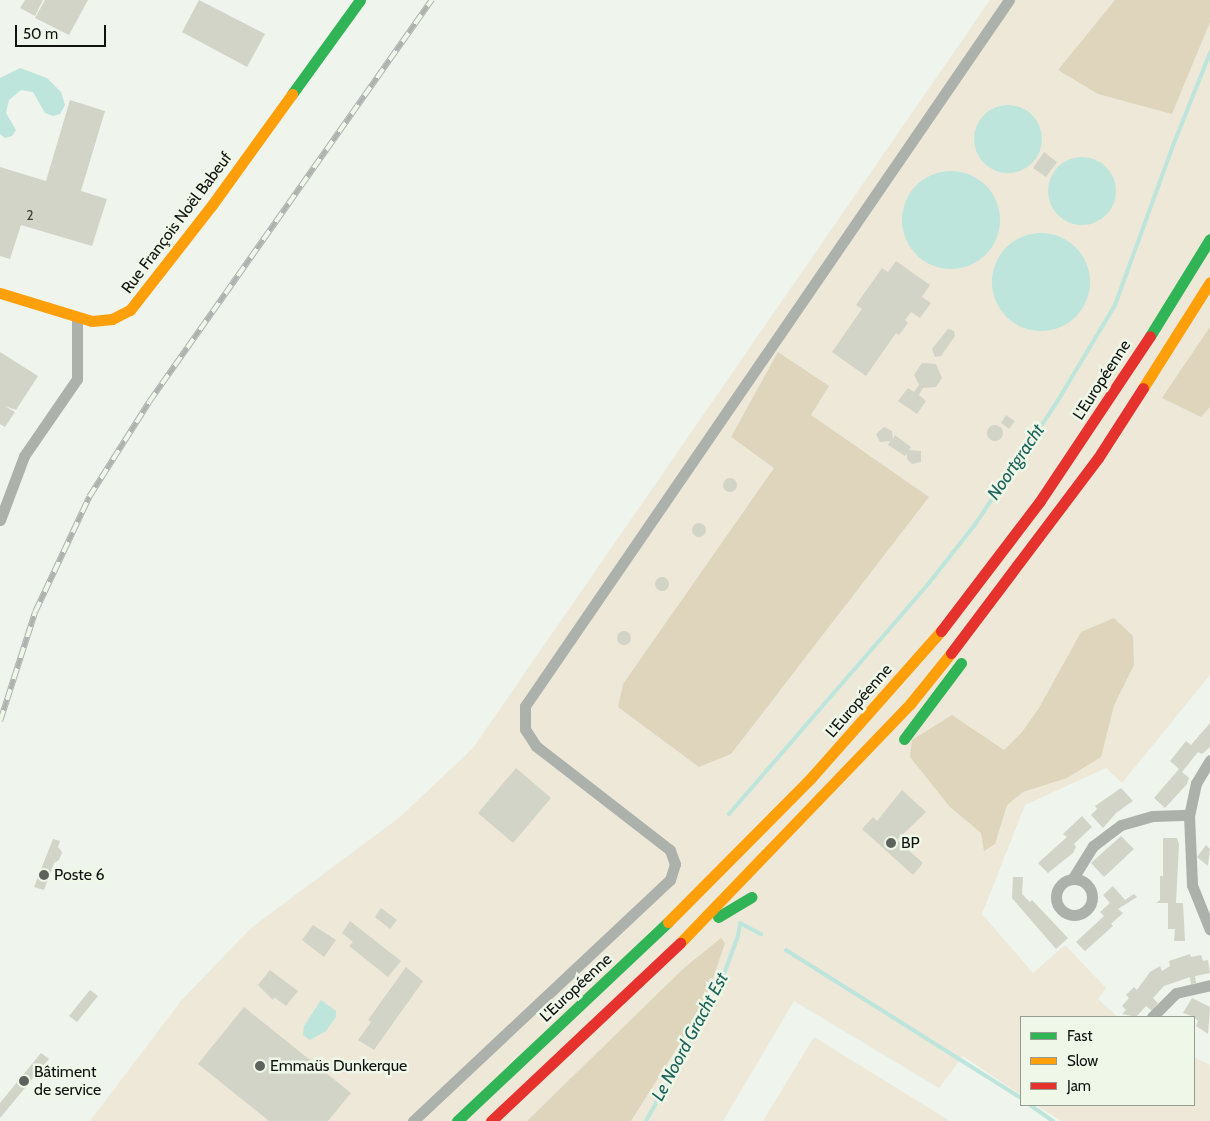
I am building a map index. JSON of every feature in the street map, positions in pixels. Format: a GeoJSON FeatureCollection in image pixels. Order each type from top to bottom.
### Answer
{"type":"FeatureCollection","features":[{"type":"Feature","properties":{"kind":"main road","name":"Rue François Noël Babeuf"},"geometry":{"type":"LineString","coordinates":[[0,293],[77,317],[99,321],[112,319],[139,301],[360,0]]}},
{"type":"Feature","properties":{"kind":"main road","name":"L'Européenne"},"geometry":{"type":"LineString","coordinates":[[457,1121],[757,835],[910,668],[998,558],[1061,471],[1210,239]]}},
{"type":"Feature","properties":{"kind":"main road"},"geometry":{"type":"LineString","coordinates":[[1110,441],[1210,282]]}},
{"type":"Feature","properties":{"kind":"main road"},"geometry":{"type":"LineString","coordinates":[[490,1121],[704,920],[790,833],[910,704],[978,620],[1110,441],[1174,361],[1210,303]]}},
{"type":"Feature","properties":{"kind":"main road"},"geometry":{"type":"LineString","coordinates":[[996,614],[1052,520]]}},
{"type":"Feature","properties":{"kind":"main road"},"geometry":{"type":"LineString","coordinates":[[904,739],[970,650]]}},
{"type":"Feature","properties":{"kind":"main road"},"geometry":{"type":"LineString","coordinates":[[704,920],[724,915],[751,897]]}},
{"type":"Feature","properties":{"kind":"main road"},"geometry":{"type":"LineString","coordinates":[[451,1121],[491,1089]]}},
{"type":"Feature","properties":{"kind":"street"},"geometry":{"type":"LineString","coordinates":[[413,1121],[670,880],[675,864],[670,850],[536,746],[523,724],[525,706],[1009,0]]}},
{"type":"Feature","properties":{"kind":"street"},"geometry":{"type":"LineString","coordinates":[[0,520],[24,456],[77,378],[77,317]]}},
{"type":"Feature","properties":{"kind":"street"},"geometry":{"type":"LineString","coordinates":[[1210,761],[1196,783],[1189,815],[1192,885],[1210,930]]}},
{"type":"Feature","properties":{"kind":"street"},"geometry":{"type":"LineString","coordinates":[[1073,878],[1094,846],[1121,825],[1153,816],[1189,815]]}},
{"type":"Feature","properties":{"kind":"street"},"geometry":{"type":"LineString","coordinates":[[1153,1016],[1176,993],[1210,985]]}},
{"type":"Feature","properties":{"kind":"shaded area"},"geometry":{"type":"Polygon","coordinates":[[[990,0],[1210,0],[1210,675],[1122,783],[1106,768],[1025,805],[982,914],[1033,973],[1065,945],[1106,988],[1098,999],[1117,1016],[1020,1016],[1020,1094],[963,1056],[939,1088],[794,1001],[723,1121],[90,1121],[181,1001],[251,928],[400,817],[473,748],[990,0]]]}},
{"type":"Feature","properties":{"kind":"shaded area"},"geometry":{"type":"Polygon","coordinates":[[[1115,0],[1210,0],[1210,22],[1172,114],[1098,94],[1058,70],[1115,0]]]}},
{"type":"Feature","properties":{"kind":"shaded area"},"geometry":{"type":"Polygon","coordinates":[[[1210,327],[1210,407],[1201,417],[1162,398],[1210,327]]]}},
{"type":"Feature","properties":{"kind":"shaded area"},"geometry":{"type":"Polygon","coordinates":[[[778,352],[829,386],[811,415],[929,497],[731,754],[699,767],[618,707],[623,684],[774,468],[731,437],[778,352]]]}},
{"type":"Feature","properties":{"kind":"shaded area"},"geometry":{"type":"Polygon","coordinates":[[[1114,618],[1133,636],[1134,665],[1114,705],[1101,757],[1067,778],[1023,792],[1007,805],[995,844],[984,851],[981,833],[950,807],[910,757],[912,740],[952,715],[1004,750],[1022,732],[1039,708],[1081,632],[1114,618]]]}},
{"type":"Feature","properties":{"kind":"shaded area"},"geometry":{"type":"Polygon","coordinates":[[[721,938],[725,943],[704,1005],[631,1121],[527,1121],[684,968],[721,938]]]}},
{"type":"Feature","properties":{"kind":"shaded area"},"geometry":{"type":"Polygon","coordinates":[[[814,1037],[950,1121],[763,1121],[814,1037]]]}},
{"type":"Feature","properties":{"kind":"shaded area"},"geometry":{"type":"Polygon","coordinates":[[[1195,1058],[1210,1065],[1210,1121],[1061,1121],[1038,1106],[1195,1106],[1195,1058]]]}},
{"type":"Feature","properties":{"kind":"water"},"geometry":{"type":"Polygon","coordinates":[[[20,68],[47,78],[61,92],[65,105],[60,114],[53,116],[45,113],[33,92],[21,90],[9,100],[6,113],[16,130],[12,136],[5,138],[0,134],[0,78],[20,68]]]}},
{"type":"Feature","properties":{"kind":"water"},"geometry":{"type":"Polygon","coordinates":[[[1001,105],[1015,105],[1027,110],[1037,120],[1042,132],[1042,146],[1037,158],[1027,168],[1015,173],[1001,173],[989,168],[979,158],[974,146],[974,132],[979,120],[989,110],[1001,105]]]}},
{"type":"Feature","properties":{"kind":"water"},"geometry":{"type":"Polygon","coordinates":[[[1075,157],[1089,157],[1101,162],[1111,172],[1116,184],[1116,198],[1111,210],[1101,220],[1089,225],[1075,225],[1063,220],[1053,210],[1048,198],[1048,184],[1053,172],[1063,162],[1075,157]]]}},
{"type":"Feature","properties":{"kind":"water"},"geometry":{"type":"Polygon","coordinates":[[[951,171],[970,175],[985,186],[996,201],[1000,220],[996,239],[985,254],[970,265],[951,269],[932,265],[917,254],[906,239],[902,220],[906,201],[917,186],[932,175],[951,171]]]}},
{"type":"Feature","properties":{"kind":"water"},"geometry":{"type":"Polygon","coordinates":[[[1041,233],[1060,237],[1075,248],[1086,263],[1090,282],[1086,301],[1075,316],[1060,327],[1041,331],[1022,327],[1007,316],[996,301],[992,282],[996,263],[1007,248],[1022,237],[1041,233]]]}},
{"type":"Feature","properties":{"kind":"water"},"geometry":{"type":"Polygon","coordinates":[[[321,1000],[336,1011],[336,1017],[326,1031],[310,1040],[303,1035],[304,1026],[321,1000]]]}},
{"type":"Feature","properties":{"kind":"building"},"geometry":{"type":"Polygon","coordinates":[[[25,0],[43,0],[35,16],[20,8],[25,0]]]}},
{"type":"Feature","properties":{"kind":"building"},"geometry":{"type":"Polygon","coordinates":[[[45,0],[88,0],[69,35],[35,18],[45,0]]]}},
{"type":"Feature","properties":{"kind":"building"},"geometry":{"type":"Polygon","coordinates":[[[199,0],[265,34],[247,67],[182,32],[199,0]]]}},
{"type":"Feature","properties":{"kind":"building"},"geometry":{"type":"Polygon","coordinates":[[[70,100],[105,111],[81,191],[107,199],[92,246],[21,225],[10,259],[0,256],[0,167],[46,181],[70,100]]]}},
{"type":"Feature","properties":{"kind":"building"},"geometry":{"type":"Polygon","coordinates":[[[1044,152],[1057,162],[1046,177],[1033,168],[1044,152]]]}},
{"type":"Feature","properties":{"kind":"building"},"geometry":{"type":"Polygon","coordinates":[[[896,261],[930,285],[922,297],[931,303],[920,318],[911,312],[905,320],[908,323],[899,335],[896,333],[866,376],[832,352],[862,309],[856,305],[882,268],[888,272],[896,261]]]}},
{"type":"Feature","properties":{"kind":"building"},"geometry":{"type":"Polygon","coordinates":[[[948,329],[954,331],[955,336],[941,356],[935,357],[932,349],[948,329]]]}},
{"type":"Feature","properties":{"kind":"building"},"geometry":{"type":"Polygon","coordinates":[[[0,352],[38,376],[16,410],[5,406],[15,412],[5,427],[0,424],[0,352]]]}},
{"type":"Feature","properties":{"kind":"building"},"geometry":{"type":"Polygon","coordinates":[[[922,363],[936,364],[942,378],[936,387],[923,388],[919,395],[926,401],[917,414],[898,401],[908,388],[914,392],[919,385],[914,375],[922,363]]]}},
{"type":"Feature","properties":{"kind":"building"},"geometry":{"type":"Polygon","coordinates":[[[1006,415],[1015,421],[1009,429],[1001,423],[1006,415]]]}},
{"type":"Feature","properties":{"kind":"building"},"geometry":{"type":"Polygon","coordinates":[[[992,425],[998,425],[1003,430],[1001,439],[992,441],[987,436],[987,430],[992,425]]]}},
{"type":"Feature","properties":{"kind":"building"},"geometry":{"type":"Polygon","coordinates":[[[884,427],[892,431],[893,439],[895,435],[911,447],[909,450],[921,451],[921,462],[912,464],[907,459],[907,453],[905,456],[888,445],[890,441],[880,442],[876,434],[884,427]]]}},
{"type":"Feature","properties":{"kind":"building"},"geometry":{"type":"Polygon","coordinates":[[[730,478],[735,480],[737,485],[735,490],[730,492],[725,490],[723,485],[725,480],[730,478]]]}},
{"type":"Feature","properties":{"kind":"building"},"geometry":{"type":"Polygon","coordinates":[[[699,523],[704,525],[706,530],[704,535],[699,537],[694,535],[692,530],[694,525],[699,523]]]}},
{"type":"Feature","properties":{"kind":"building"},"geometry":{"type":"Polygon","coordinates":[[[662,577],[667,579],[669,584],[667,589],[662,591],[657,589],[655,584],[657,579],[662,577]]]}},
{"type":"Feature","properties":{"kind":"building"},"geometry":{"type":"Polygon","coordinates":[[[624,631],[629,633],[631,638],[629,643],[624,645],[619,643],[617,638],[619,633],[624,631]]]}},
{"type":"Feature","properties":{"kind":"building"},"geometry":{"type":"Polygon","coordinates":[[[1210,723],[1210,747],[1202,754],[1198,752],[1182,772],[1189,778],[1187,784],[1165,808],[1154,798],[1179,769],[1170,761],[1186,741],[1191,745],[1210,723]]]}},
{"type":"Feature","properties":{"kind":"building"},"geometry":{"type":"Polygon","coordinates":[[[516,768],[551,798],[513,843],[478,813],[516,768]]]}},
{"type":"Feature","properties":{"kind":"building"},"geometry":{"type":"Polygon","coordinates":[[[1121,788],[1133,801],[1116,813],[1103,828],[1091,815],[1097,809],[1095,806],[1121,788]]]}},
{"type":"Feature","properties":{"kind":"building"},"geometry":{"type":"Polygon","coordinates":[[[902,790],[926,812],[897,840],[923,863],[913,875],[862,829],[873,817],[877,821],[902,790]]]}},
{"type":"Feature","properties":{"kind":"building"},"geometry":{"type":"Polygon","coordinates":[[[1082,816],[1092,827],[1074,844],[1076,847],[1073,853],[1048,873],[1038,863],[1067,837],[1063,834],[1082,816]]]}},
{"type":"Feature","properties":{"kind":"building"},"geometry":{"type":"Polygon","coordinates":[[[1121,836],[1134,849],[1104,877],[1091,863],[1121,836]]]}},
{"type":"Feature","properties":{"kind":"building"},"geometry":{"type":"Polygon","coordinates":[[[1163,838],[1177,838],[1179,844],[1176,903],[1183,903],[1185,941],[1174,941],[1175,929],[1168,929],[1168,903],[1156,903],[1160,900],[1160,876],[1163,876],[1163,838]]]}},
{"type":"Feature","properties":{"kind":"building","name":"Poste 6"},"geometry":{"type":"Polygon","coordinates":[[[53,839],[60,841],[58,847],[62,852],[59,860],[54,863],[44,890],[34,887],[53,839]]]}},
{"type":"Feature","properties":{"kind":"building"},"geometry":{"type":"Polygon","coordinates":[[[1206,845],[1210,849],[1208,866],[1197,857],[1206,845]]]}},
{"type":"Feature","properties":{"kind":"building"},"geometry":{"type":"Polygon","coordinates":[[[1013,877],[1023,877],[1022,894],[1030,902],[1032,900],[1068,938],[1056,949],[1012,898],[1013,877]]]}},
{"type":"Feature","properties":{"kind":"building"},"geometry":{"type":"Polygon","coordinates":[[[1113,886],[1125,900],[1134,894],[1137,897],[1118,909],[1123,913],[1111,924],[1113,926],[1085,951],[1076,942],[1104,916],[1100,912],[1110,903],[1103,895],[1113,886]]]}},
{"type":"Feature","properties":{"kind":"building"},"geometry":{"type":"Polygon","coordinates":[[[381,908],[397,920],[390,929],[375,917],[381,908]]]}},
{"type":"Feature","properties":{"kind":"building"},"geometry":{"type":"Polygon","coordinates":[[[350,921],[401,961],[388,977],[349,946],[353,942],[342,933],[350,921]]]}},
{"type":"Feature","properties":{"kind":"building"},"geometry":{"type":"Polygon","coordinates":[[[313,925],[336,940],[324,957],[302,940],[313,925]]]}},
{"type":"Feature","properties":{"kind":"building"},"geometry":{"type":"Polygon","coordinates":[[[1190,954],[1191,957],[1201,955],[1203,961],[1208,960],[1210,973],[1195,976],[1196,983],[1191,984],[1190,977],[1164,986],[1153,998],[1158,1003],[1152,1011],[1146,1006],[1137,1016],[1122,1014],[1126,1010],[1122,1006],[1129,998],[1126,995],[1134,987],[1137,990],[1150,972],[1160,966],[1162,971],[1170,966],[1169,961],[1190,954]]]}},
{"type":"Feature","properties":{"kind":"building"},"geometry":{"type":"Polygon","coordinates":[[[406,967],[423,981],[374,1050],[358,1040],[371,1022],[368,1020],[406,967]]]}},
{"type":"Feature","properties":{"kind":"building"},"geometry":{"type":"Polygon","coordinates":[[[270,970],[298,991],[286,1006],[274,997],[273,1000],[258,985],[270,970]]]}},
{"type":"Feature","properties":{"kind":"building"},"geometry":{"type":"Polygon","coordinates":[[[90,990],[98,996],[77,1022],[69,1016],[90,990]]]}},
{"type":"Feature","properties":{"kind":"building"},"geometry":{"type":"Polygon","coordinates":[[[1192,998],[1210,1007],[1208,1034],[1196,1026],[1198,1021],[1195,1016],[1183,1013],[1192,998]]]}},
{"type":"Feature","properties":{"kind":"building","name":"Emmaüs Dunkerque"},"geometry":{"type":"Polygon","coordinates":[[[244,1007],[351,1093],[328,1121],[269,1121],[198,1064],[244,1007]]]}},
{"type":"Feature","properties":{"kind":"building","name":"Bâtiment de service"},"geometry":{"type":"Polygon","coordinates":[[[41,1053],[49,1059],[0,1118],[0,1103],[41,1053]]]}},
{"type":"Feature","properties":{"kind":"waterway","name":"Noortgracht"},"geometry":{"type":"LineString","coordinates":[[729,814],[929,583],[976,523],[1057,402],[1115,305],[1174,143],[1210,53]]}},
{"type":"Feature","properties":{"kind":"waterway","name":"Le Noord Gracht Est"},"geometry":{"type":"LineString","coordinates":[[646,1121],[717,993],[738,936],[740,923],[761,934]]}},
{"type":"Feature","properties":{"kind":"waterway"},"geometry":{"type":"LineString","coordinates":[[786,950],[1020,1097]]}},
{"type":"Feature","properties":{"kind":"waterway"},"geometry":{"type":"LineString","coordinates":[[1031,1106],[1053,1121]]}},
{"type":"Feature","properties":{"kind":"railway"},"geometry":{"type":"LineString","coordinates":[[0,721],[35,612],[89,497],[149,402],[432,0]]}},
{"type":"Feature","properties":{"kind":"traffic: fast"},"geometry":{"type":"LineString","coordinates":[[292,94],[360,0]]}},
{"type":"Feature","properties":{"kind":"traffic: fast"},"geometry":{"type":"LineString","coordinates":[[1150,336],[1210,239]]}},
{"type":"Feature","properties":{"kind":"traffic: fast"},"geometry":{"type":"LineString","coordinates":[[904,739],[961,663]]}},
{"type":"Feature","properties":{"kind":"traffic: fast"},"geometry":{"type":"LineString","coordinates":[[718,917],[751,897]]}},
{"type":"Feature","properties":{"kind":"traffic: fast"},"geometry":{"type":"LineString","coordinates":[[457,1121],[668,922]]}},
{"type":"Feature","properties":{"kind":"traffic: slow"},"geometry":{"type":"LineString","coordinates":[[0,293],[92,321],[112,319],[130,310],[212,205],[292,94]]}},
{"type":"Feature","properties":{"kind":"traffic: slow"},"geometry":{"type":"LineString","coordinates":[[1143,388],[1210,282]]}},
{"type":"Feature","properties":{"kind":"traffic: slow"},"geometry":{"type":"LineString","coordinates":[[668,922],[810,779],[941,631]]}},
{"type":"Feature","properties":{"kind":"traffic: slow"},"geometry":{"type":"LineString","coordinates":[[680,943],[910,704],[951,653]]}},
{"type":"Feature","properties":{"kind":"traffic: jam"},"geometry":{"type":"LineString","coordinates":[[941,631],[1040,501],[1150,336]]}},
{"type":"Feature","properties":{"kind":"traffic: jam"},"geometry":{"type":"LineString","coordinates":[[951,653],[1098,458],[1143,388]]}},
{"type":"Feature","properties":{"kind":"traffic: jam"},"geometry":{"type":"LineString","coordinates":[[491,1121],[680,943]]}},
{"type":"Feature","properties":{"kind":"place","name":"BP"},"geometry":{"type":"Point","coordinates":[891,843]}},
{"type":"Feature","properties":{"kind":"place","name":"Poste 6"},"geometry":{"type":"Point","coordinates":[44,875]}},
{"type":"Feature","properties":{"kind":"place","name":"Emmaüs Dunkerque"},"geometry":{"type":"Point","coordinates":[260,1066]}},
{"type":"Feature","properties":{"kind":"place","name":"Bâtiment de service"},"geometry":{"type":"Point","coordinates":[24,1081]}}]}
